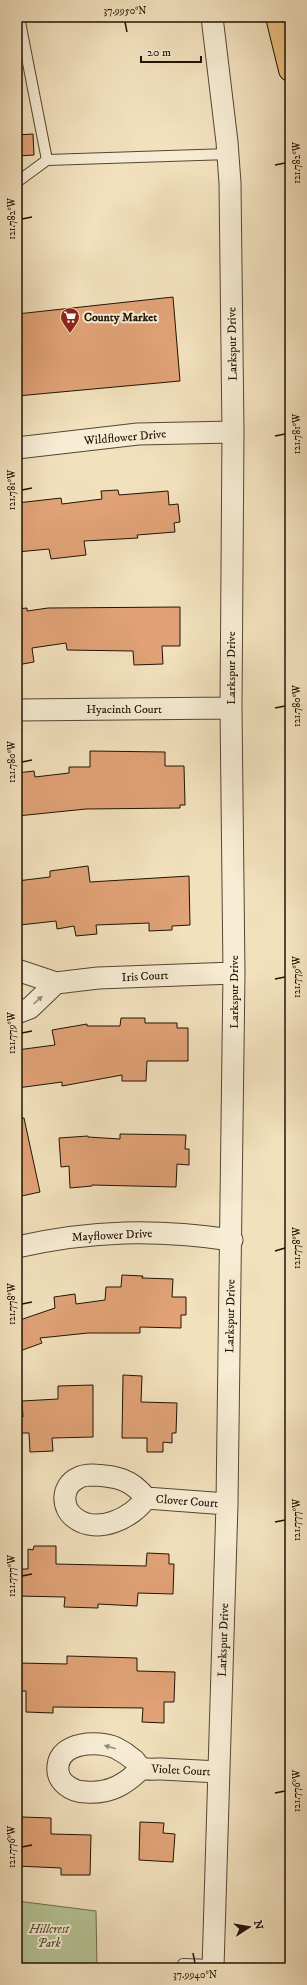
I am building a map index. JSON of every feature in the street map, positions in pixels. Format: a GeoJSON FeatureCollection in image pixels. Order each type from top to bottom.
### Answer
{"type":"FeatureCollection","features":[{"type":"Feature","properties":{"kind":"highway"},"geometry":{"type":"LineString","coordinates":[[277,17],[290,70]]}},
{"type":"Feature","properties":{"kind":"street","name":"Larkspur Drive"},"geometry":{"type":"LineString","coordinates":[[212,17],[228,154],[233,432],[231,708],[234,973],[232,1240],[227,1504],[213,1966]]}},
{"type":"Feature","properties":{"kind":"street","name":"Wildflower Drive"},"geometry":{"type":"LineString","coordinates":[[17,448],[138,434],[233,432]]}},
{"type":"Feature","properties":{"kind":"street","name":"Hyacinth Court"},"geometry":{"type":"LineString","coordinates":[[17,710],[231,708]]}},
{"type":"Feature","properties":{"kind":"street","name":"Iris Court"},"geometry":{"type":"LineString","coordinates":[[17,970],[56,983],[98,978],[234,973]]}},
{"type":"Feature","properties":{"kind":"street"},"geometry":{"type":"LineString","coordinates":[[17,1014],[30,1008],[56,983]]}},
{"type":"Feature","properties":{"kind":"street","name":"Mayflower Drive"},"geometry":{"type":"LineString","coordinates":[[17,1246],[72,1236],[134,1232],[198,1235],[232,1240]]}},
{"type":"Feature","properties":{"kind":"street","name":"Clover Court"},"geometry":{"type":"LineString","coordinates":[[146,1498],[227,1504]]}},
{"type":"Feature","properties":{"kind":"street","name":"Violet Court"},"geometry":{"type":"LineString","coordinates":[[142,1768],[219,1772]]}},
{"type":"Feature","properties":{"kind":"lane"},"geometry":{"type":"LineString","coordinates":[[19,17],[47,160]]}},
{"type":"Feature","properties":{"kind":"lane"},"geometry":{"type":"LineString","coordinates":[[17,182],[47,160],[228,154]]}},
{"type":"Feature","properties":{"kind":"lane"},"geometry":{"type":"LineString","coordinates":[[183,1964],[213,1966]]}},
{"type":"Feature","properties":{"kind":"green space","name":"Hillcrest Park"},"geometry":{"type":"Polygon","coordinates":[[[17,1901],[96,1911],[97,1968],[17,1968],[17,1901]]]}},
{"type":"Feature","properties":{"kind":"building"},"geometry":{"type":"Polygon","coordinates":[[[33,134],[34,155],[17,156],[17,135],[33,134]]]}},
{"type":"Feature","properties":{"kind":"building"},"geometry":{"type":"Polygon","coordinates":[[[173,297],[180,381],[17,396],[17,314],[173,297]]]}},
{"type":"Feature","properties":{"kind":"building"},"geometry":{"type":"Polygon","coordinates":[[[118,490],[119,495],[168,491],[169,505],[178,504],[180,522],[174,523],[175,532],[137,535],[138,538],[84,541],[86,555],[51,559],[49,549],[17,552],[17,503],[61,498],[62,504],[102,499],[101,491],[118,490]]]}},
{"type":"Feature","properties":{"kind":"building"},"geometry":{"type":"Polygon","coordinates":[[[180,607],[180,646],[162,646],[163,664],[134,665],[133,651],[67,650],[66,643],[32,648],[34,662],[17,665],[17,609],[27,608],[27,611],[48,608],[180,607]]]}},
{"type":"Feature","properties":{"kind":"building"},"geometry":{"type":"Polygon","coordinates":[[[90,751],[165,752],[165,766],[184,766],[185,805],[180,805],[180,808],[86,809],[17,816],[17,773],[34,771],[35,777],[69,773],[69,767],[90,767],[90,751]]]}},
{"type":"Feature","properties":{"kind":"building"},"geometry":{"type":"Polygon","coordinates":[[[88,866],[90,882],[189,876],[190,925],[172,926],[172,930],[149,931],[149,923],[96,925],[97,934],[76,936],[74,926],[57,929],[56,921],[20,925],[17,911],[17,881],[50,877],[50,871],[88,866]]]}},
{"type":"Feature","properties":{"kind":"building"},"geometry":{"type":"Polygon","coordinates":[[[121,1018],[145,1018],[145,1023],[177,1023],[177,1028],[188,1028],[188,1061],[147,1061],[146,1081],[122,1081],[122,1075],[62,1086],[62,1082],[17,1088],[17,1050],[55,1045],[52,1030],[87,1024],[87,1026],[120,1026],[121,1018]]]}},
{"type":"Feature","properties":{"kind":"building"},"geometry":{"type":"Polygon","coordinates":[[[17,1118],[24,1118],[40,1192],[17,1197],[17,1118]]]}},
{"type":"Feature","properties":{"kind":"building"},"geometry":{"type":"Polygon","coordinates":[[[120,1134],[186,1135],[185,1149],[189,1149],[189,1165],[177,1164],[176,1187],[92,1185],[70,1188],[69,1166],[61,1167],[59,1138],[88,1136],[120,1139],[120,1134]]]}},
{"type":"Feature","properties":{"kind":"building"},"geometry":{"type":"Polygon","coordinates":[[[122,1275],[143,1276],[142,1278],[173,1279],[172,1297],[186,1297],[186,1315],[181,1315],[181,1328],[140,1327],[140,1333],[88,1333],[40,1338],[42,1343],[17,1352],[17,1321],[55,1308],[54,1297],[75,1294],[76,1304],[105,1300],[106,1287],[121,1287],[122,1275]]]}},
{"type":"Feature","properties":{"kind":"building"},"geometry":{"type":"Polygon","coordinates":[[[123,1375],[142,1376],[141,1402],[177,1403],[176,1433],[172,1433],[172,1443],[163,1442],[163,1452],[147,1452],[147,1438],[122,1438],[123,1375]]]}},
{"type":"Feature","properties":{"kind":"building"},"geometry":{"type":"Polygon","coordinates":[[[93,1385],[93,1437],[52,1438],[53,1451],[30,1452],[29,1433],[17,1433],[17,1417],[23,1417],[22,1401],[58,1399],[58,1386],[93,1385]]]}},
{"type":"Feature","properties":{"kind":"building"},"geometry":{"type":"Polygon","coordinates":[[[34,1546],[56,1546],[56,1564],[146,1566],[147,1553],[169,1554],[169,1564],[174,1564],[173,1594],[138,1593],[137,1606],[98,1604],[98,1608],[64,1607],[65,1597],[17,1596],[18,1569],[28,1569],[28,1549],[33,1550],[34,1546]]]}},
{"type":"Feature","properties":{"kind":"building"},"geometry":{"type":"Polygon","coordinates":[[[67,1656],[137,1658],[137,1671],[175,1672],[174,1702],[164,1702],[164,1723],[142,1722],[143,1708],[53,1707],[53,1713],[26,1712],[26,1691],[17,1691],[17,1663],[67,1664],[67,1656]]]}},
{"type":"Feature","properties":{"kind":"building"},"geometry":{"type":"Polygon","coordinates":[[[22,1817],[51,1818],[51,1834],[91,1835],[90,1875],[61,1875],[61,1868],[17,1866],[17,1838],[21,1838],[22,1817]]]}},
{"type":"Feature","properties":{"kind":"building"},"geometry":{"type":"Polygon","coordinates":[[[140,1822],[164,1823],[163,1833],[175,1834],[173,1862],[139,1860],[140,1822]]]}},
{"type":"Feature","properties":{"kind":"place","name":"County Market"},"geometry":{"type":"Point","coordinates":[70,334]}}]}
